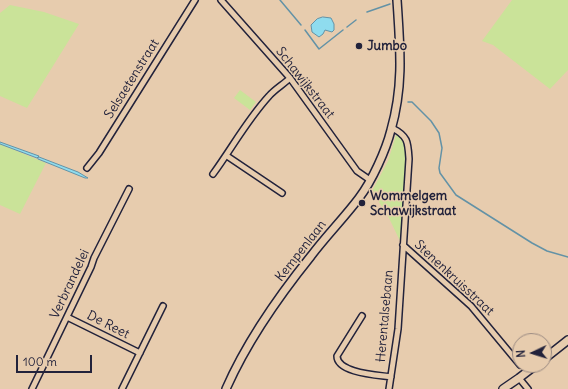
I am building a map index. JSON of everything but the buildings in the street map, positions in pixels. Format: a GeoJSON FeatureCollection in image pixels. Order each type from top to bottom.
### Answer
{"type":"FeatureCollection","features":[{"type":"Feature","properties":{"kind":"main road","name":"Kempenlaan"},"geometry":{"type":"LineString","coordinates":[[226,389],[254,336],[281,296],[310,256],[359,199],[370,180],[392,128],[400,87],[401,74],[398,0]]}},
{"type":"Feature","properties":{"kind":"main road"},"geometry":{"type":"LineString","coordinates":[[552,353],[568,340]]}},
{"type":"Feature","properties":{"kind":"main road"},"geometry":{"type":"LineString","coordinates":[[503,389],[526,373]]}},
{"type":"Feature","properties":{"kind":"street","name":"Selsaetenstraat"},"geometry":{"type":"LineString","coordinates":[[87,168],[195,0]]}},
{"type":"Feature","properties":{"kind":"street","name":"Schawijkstraat"},"geometry":{"type":"LineString","coordinates":[[221,0],[290,78],[355,169],[370,180]]}},
{"type":"Feature","properties":{"kind":"street"},"geometry":{"type":"LineString","coordinates":[[213,174],[253,115],[270,94],[290,78]]}},
{"type":"Feature","properties":{"kind":"street","name":"Herentalsebaan"},"geometry":{"type":"LineString","coordinates":[[389,389],[398,329],[409,165],[408,143],[406,137],[392,128]]}},
{"type":"Feature","properties":{"kind":"street"},"geometry":{"type":"LineString","coordinates":[[226,156],[282,193]]}},
{"type":"Feature","properties":{"kind":"street","name":"Verbrandelei"},"geometry":{"type":"LineString","coordinates":[[32,389],[94,258],[129,189]]}},
{"type":"Feature","properties":{"kind":"street","name":"Stenenkruisstraat"},"geometry":{"type":"LineString","coordinates":[[403,245],[471,306],[512,355]]}},
{"type":"Feature","properties":{"kind":"street"},"geometry":{"type":"LineString","coordinates":[[122,389],[163,306]]}},
{"type":"Feature","properties":{"kind":"street"},"geometry":{"type":"LineString","coordinates":[[362,316],[337,356],[337,360],[339,363],[354,371],[391,377]]}},
{"type":"Feature","properties":{"kind":"street","name":"De Reet"},"geometry":{"type":"LineString","coordinates":[[67,317],[140,353]]}},
{"type":"Feature","properties":{"kind":"street","name":"Stenenkruisstraat"},"geometry":{"type":"LineString","coordinates":[[521,373],[528,389]]}},
{"type":"Feature","properties":{"kind":"green space"},"geometry":{"type":"Polygon","coordinates":[[[512,0],[568,0],[568,70],[550,89],[493,45],[482,41],[512,0]]]}},
{"type":"Feature","properties":{"kind":"green space"},"geometry":{"type":"Polygon","coordinates":[[[10,5],[44,12],[79,24],[27,108],[0,96],[0,13],[10,5]]]}},
{"type":"Feature","properties":{"kind":"green space"},"geometry":{"type":"Polygon","coordinates":[[[240,90],[256,102],[250,110],[234,98],[240,90]]]}},
{"type":"Feature","properties":{"kind":"green space"},"geometry":{"type":"Polygon","coordinates":[[[398,134],[405,143],[406,161],[401,241],[372,191],[388,161],[396,135],[398,134]]]}},
{"type":"Feature","properties":{"kind":"green space"},"geometry":{"type":"Polygon","coordinates":[[[0,144],[46,163],[20,214],[0,205],[0,144]]]}},
{"type":"Feature","properties":{"kind":"water"},"geometry":{"type":"Polygon","coordinates":[[[323,17],[331,18],[334,24],[334,30],[332,32],[325,30],[319,37],[312,32],[311,25],[317,19],[323,17]]]}},
{"type":"Feature","properties":{"kind":"water"},"geometry":{"type":"Polygon","coordinates":[[[0,142],[39,156],[37,158],[0,144],[0,142]]]}},
{"type":"Feature","properties":{"kind":"water"},"geometry":{"type":"Polygon","coordinates":[[[39,157],[78,172],[88,178],[38,159],[39,157]]]}},
{"type":"Feature","properties":{"kind":"waterway"},"geometry":{"type":"LineString","coordinates":[[280,0],[301,25]]}},
{"type":"Feature","properties":{"kind":"waterway"},"geometry":{"type":"LineString","coordinates":[[367,12],[390,4]]}},
{"type":"Feature","properties":{"kind":"waterway"},"geometry":{"type":"LineString","coordinates":[[347,27],[356,20]]}},
{"type":"Feature","properties":{"kind":"waterway"},"geometry":{"type":"LineString","coordinates":[[305,30],[319,49],[343,30]]}},
{"type":"Feature","properties":{"kind":"waterway"},"geometry":{"type":"LineString","coordinates":[[408,102],[412,102],[431,121],[439,133],[442,148],[439,168],[440,173],[456,195],[532,243],[547,251],[568,257]]}},
{"type":"Feature","properties":{"kind":"place","name":"Jumbo"},"geometry":{"type":"Point","coordinates":[359,46]}},
{"type":"Feature","properties":{"kind":"place","name":"Wommelgem Schawijkstraat"},"geometry":{"type":"Point","coordinates":[362,203]}}]}
